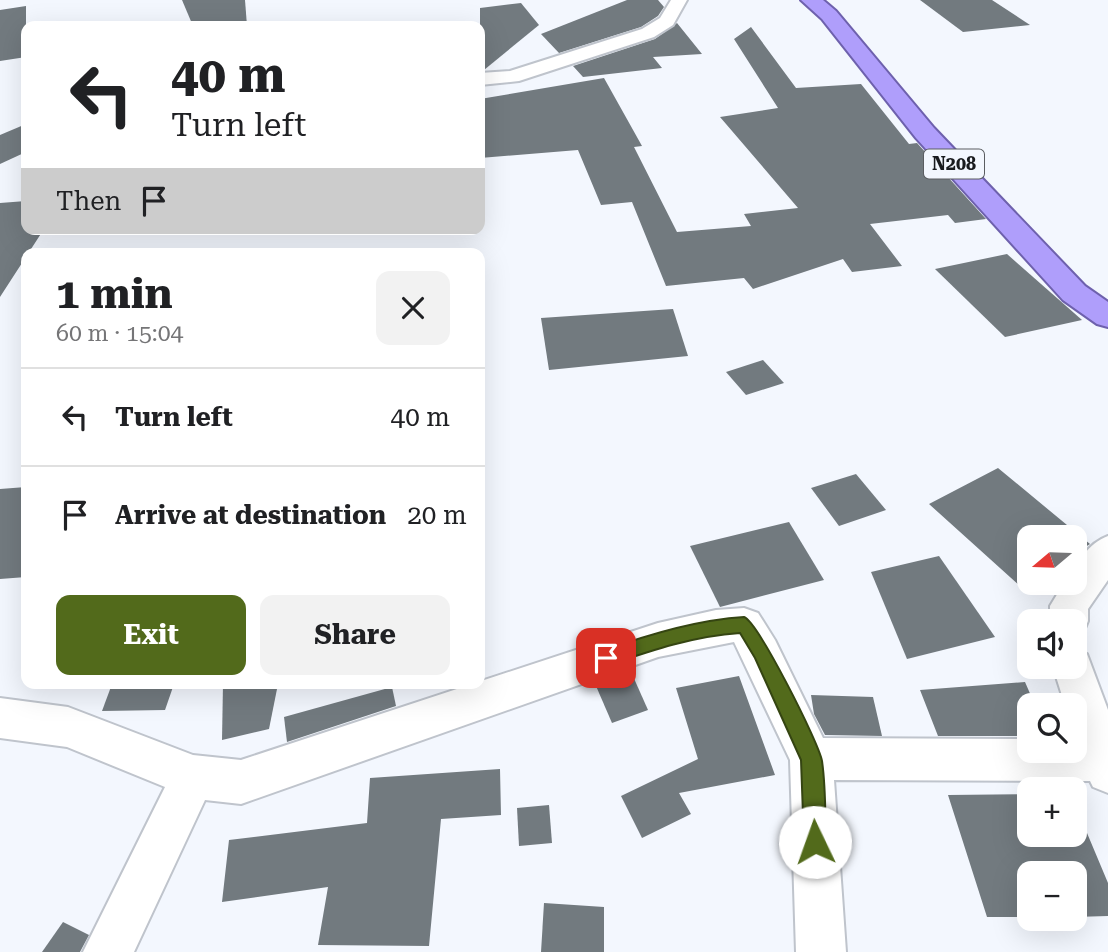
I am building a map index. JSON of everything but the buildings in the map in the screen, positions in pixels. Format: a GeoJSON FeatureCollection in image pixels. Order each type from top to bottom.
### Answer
{"type":"FeatureCollection","features":[{"type":"Feature","properties":{"kind":"highway","name":"N208"},"geometry":{"type":"LineString","coordinates":[[811,0],[829,15],[925,133],[1074,293],[1108,317]]}},
{"type":"Feature","properties":{"kind":"street"},"geometry":{"type":"LineString","coordinates":[[485,79],[512,77],[648,33],[667,21],[679,0]]}},
{"type":"Feature","properties":{"kind":"street"},"geometry":{"type":"LineString","coordinates":[[1069,609],[1108,551]]}},
{"type":"Feature","properties":{"kind":"street"},"geometry":{"type":"LineString","coordinates":[[0,718],[68,727],[193,777],[241,782],[657,640],[716,627],[744,625],[761,652],[811,759],[821,952]]}},
{"type":"Feature","properties":{"kind":"street"},"geometry":{"type":"LineString","coordinates":[[811,759],[1105,766],[1077,679]]}},
{"type":"Feature","properties":{"kind":"street"},"geometry":{"type":"LineString","coordinates":[[108,952],[193,777]]}},
{"type":"Feature","properties":{"kind":"route"},"geometry":{"type":"LineString","coordinates":[[606,658],[657,640],[716,627],[744,625],[761,652],[811,759],[815,842]]}}]}
